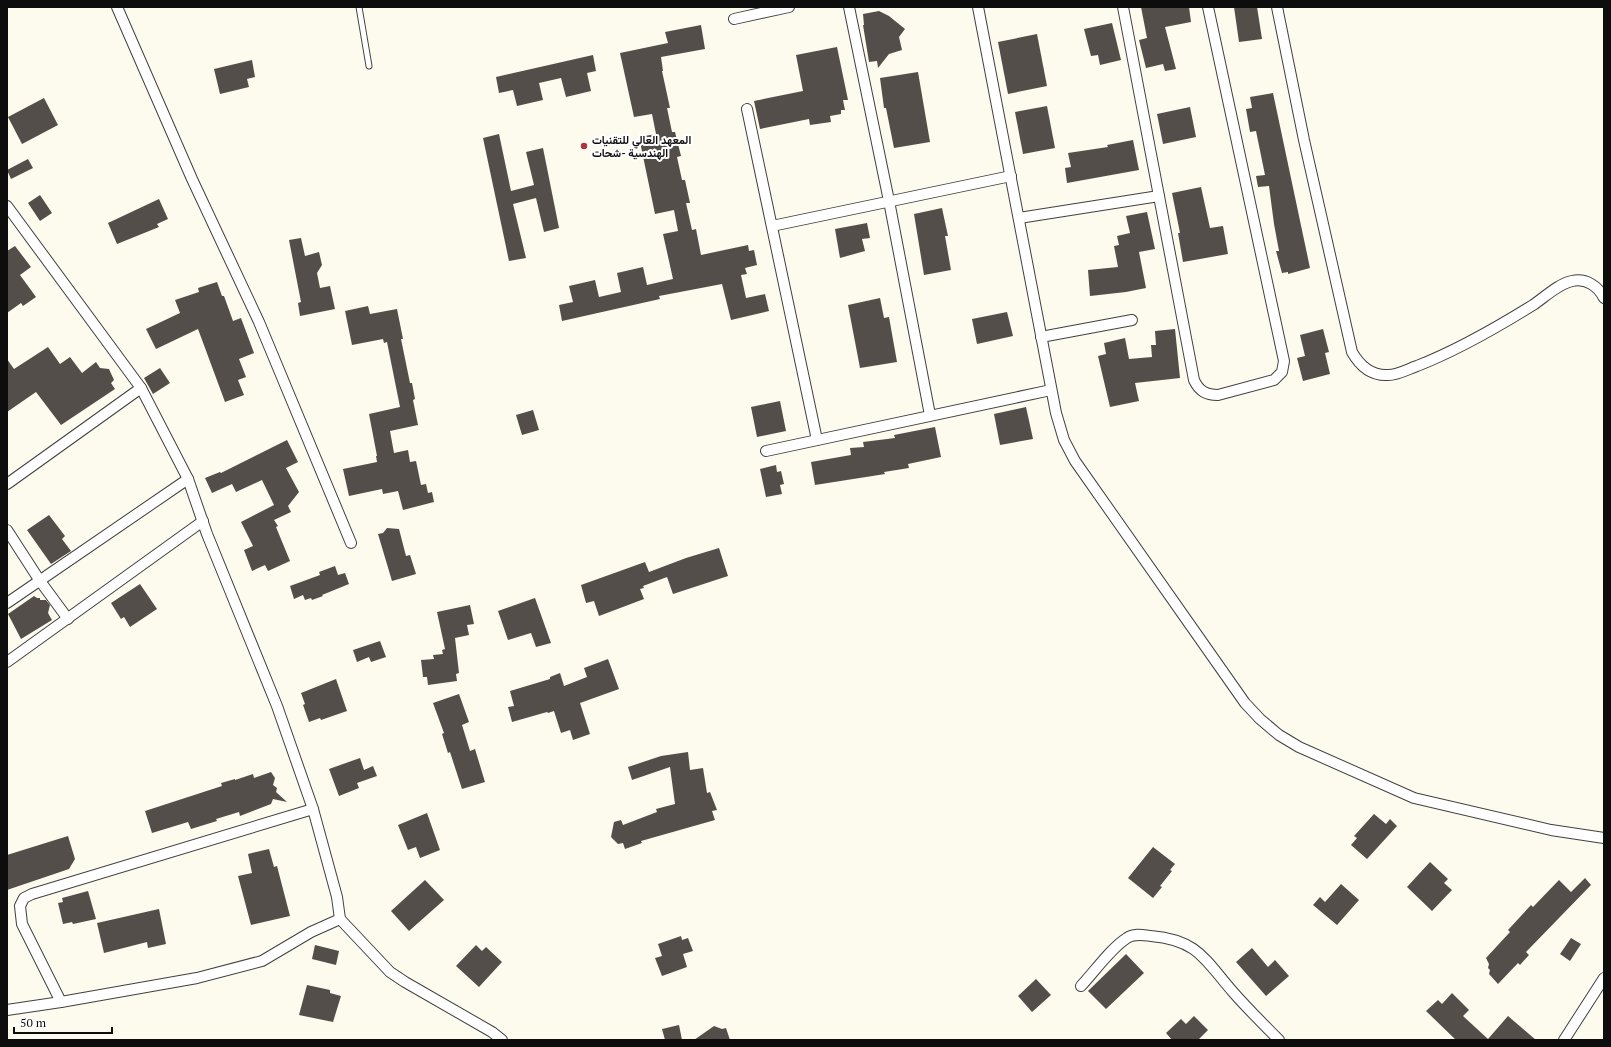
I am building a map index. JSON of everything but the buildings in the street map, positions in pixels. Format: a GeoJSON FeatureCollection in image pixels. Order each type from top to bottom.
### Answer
{"type":"FeatureCollection","features":[{"type":"Feature","properties":{"kind":"street"},"geometry":{"type":"LineString","coordinates":[[117,7],[192,179],[259,322],[351,544]]}},
{"type":"Feature","properties":{"kind":"street"},"geometry":{"type":"LineString","coordinates":[[734,19],[789,7]]}},
{"type":"Feature","properties":{"kind":"street"},"geometry":{"type":"LineString","coordinates":[[849,7],[889,202],[930,416]]}},
{"type":"Feature","properties":{"kind":"street"},"geometry":{"type":"LineString","coordinates":[[978,7],[1059,427],[1075,461],[1245,703],[1260,719],[1280,735],[1299,747],[1414,798],[1551,830],[1604,838]]}},
{"type":"Feature","properties":{"kind":"street"},"geometry":{"type":"LineString","coordinates":[[1123,7],[1194,380],[1197,386],[1206,394],[1218,395],[1274,380],[1282,372],[1284,367],[1283,356],[1208,7]]}},
{"type":"Feature","properties":{"kind":"street"},"geometry":{"type":"LineString","coordinates":[[1277,7],[1348,337],[1352,352],[1361,365],[1374,373],[1388,375],[1395,374],[1424,363],[1478,338],[1529,308],[1561,286],[1573,281],[1585,281],[1591,283],[1600,290],[1604,298]]}},
{"type":"Feature","properties":{"kind":"street"},"geometry":{"type":"LineString","coordinates":[[747,109],[817,440]]}},
{"type":"Feature","properties":{"kind":"street"},"geometry":{"type":"LineString","coordinates":[[772,226],[1010,176]]}},
{"type":"Feature","properties":{"kind":"street"},"geometry":{"type":"LineString","coordinates":[[1019,218],[1159,196]]}},
{"type":"Feature","properties":{"kind":"street"},"geometry":{"type":"LineString","coordinates":[[7,206],[141,388],[188,479],[203,522],[277,706],[314,809],[337,897],[340,919],[390,972],[492,1032],[502,1040]]}},
{"type":"Feature","properties":{"kind":"street"},"geometry":{"type":"LineString","coordinates":[[1041,337],[1132,320]]}},
{"type":"Feature","properties":{"kind":"street"},"geometry":{"type":"LineString","coordinates":[[7,484],[141,388]]}},
{"type":"Feature","properties":{"kind":"street"},"geometry":{"type":"LineString","coordinates":[[766,451],[1051,390]]}},
{"type":"Feature","properties":{"kind":"street"},"geometry":{"type":"LineString","coordinates":[[7,603],[188,479]]}},
{"type":"Feature","properties":{"kind":"street"},"geometry":{"type":"LineString","coordinates":[[7,662],[203,522]]}},
{"type":"Feature","properties":{"kind":"street"},"geometry":{"type":"LineString","coordinates":[[7,530],[40,581],[68,619]]}},
{"type":"Feature","properties":{"kind":"street"},"geometry":{"type":"LineString","coordinates":[[61,1002],[22,924],[20,906],[24,898],[32,894],[314,809]]}},
{"type":"Feature","properties":{"kind":"street"},"geometry":{"type":"LineString","coordinates":[[7,1010],[196,978],[262,961],[311,932],[340,919]]}},
{"type":"Feature","properties":{"kind":"street"},"geometry":{"type":"LineString","coordinates":[[1081,986],[1118,945],[1129,937],[1138,934],[1173,939],[1188,945],[1208,960],[1232,992],[1279,1040]]}},
{"type":"Feature","properties":{"kind":"street"},"geometry":{"type":"LineString","coordinates":[[1564,1040],[1604,978]]}},
{"type":"Feature","properties":{"kind":"lane"},"geometry":{"type":"LineString","coordinates":[[359,7],[369,66]]}},
{"type":"Feature","properties":{"kind":"place","name":"المعهد العالي للتقنيات الهندسية -شحات"},"geometry":{"type":"Point","coordinates":[584,146]}}]}
